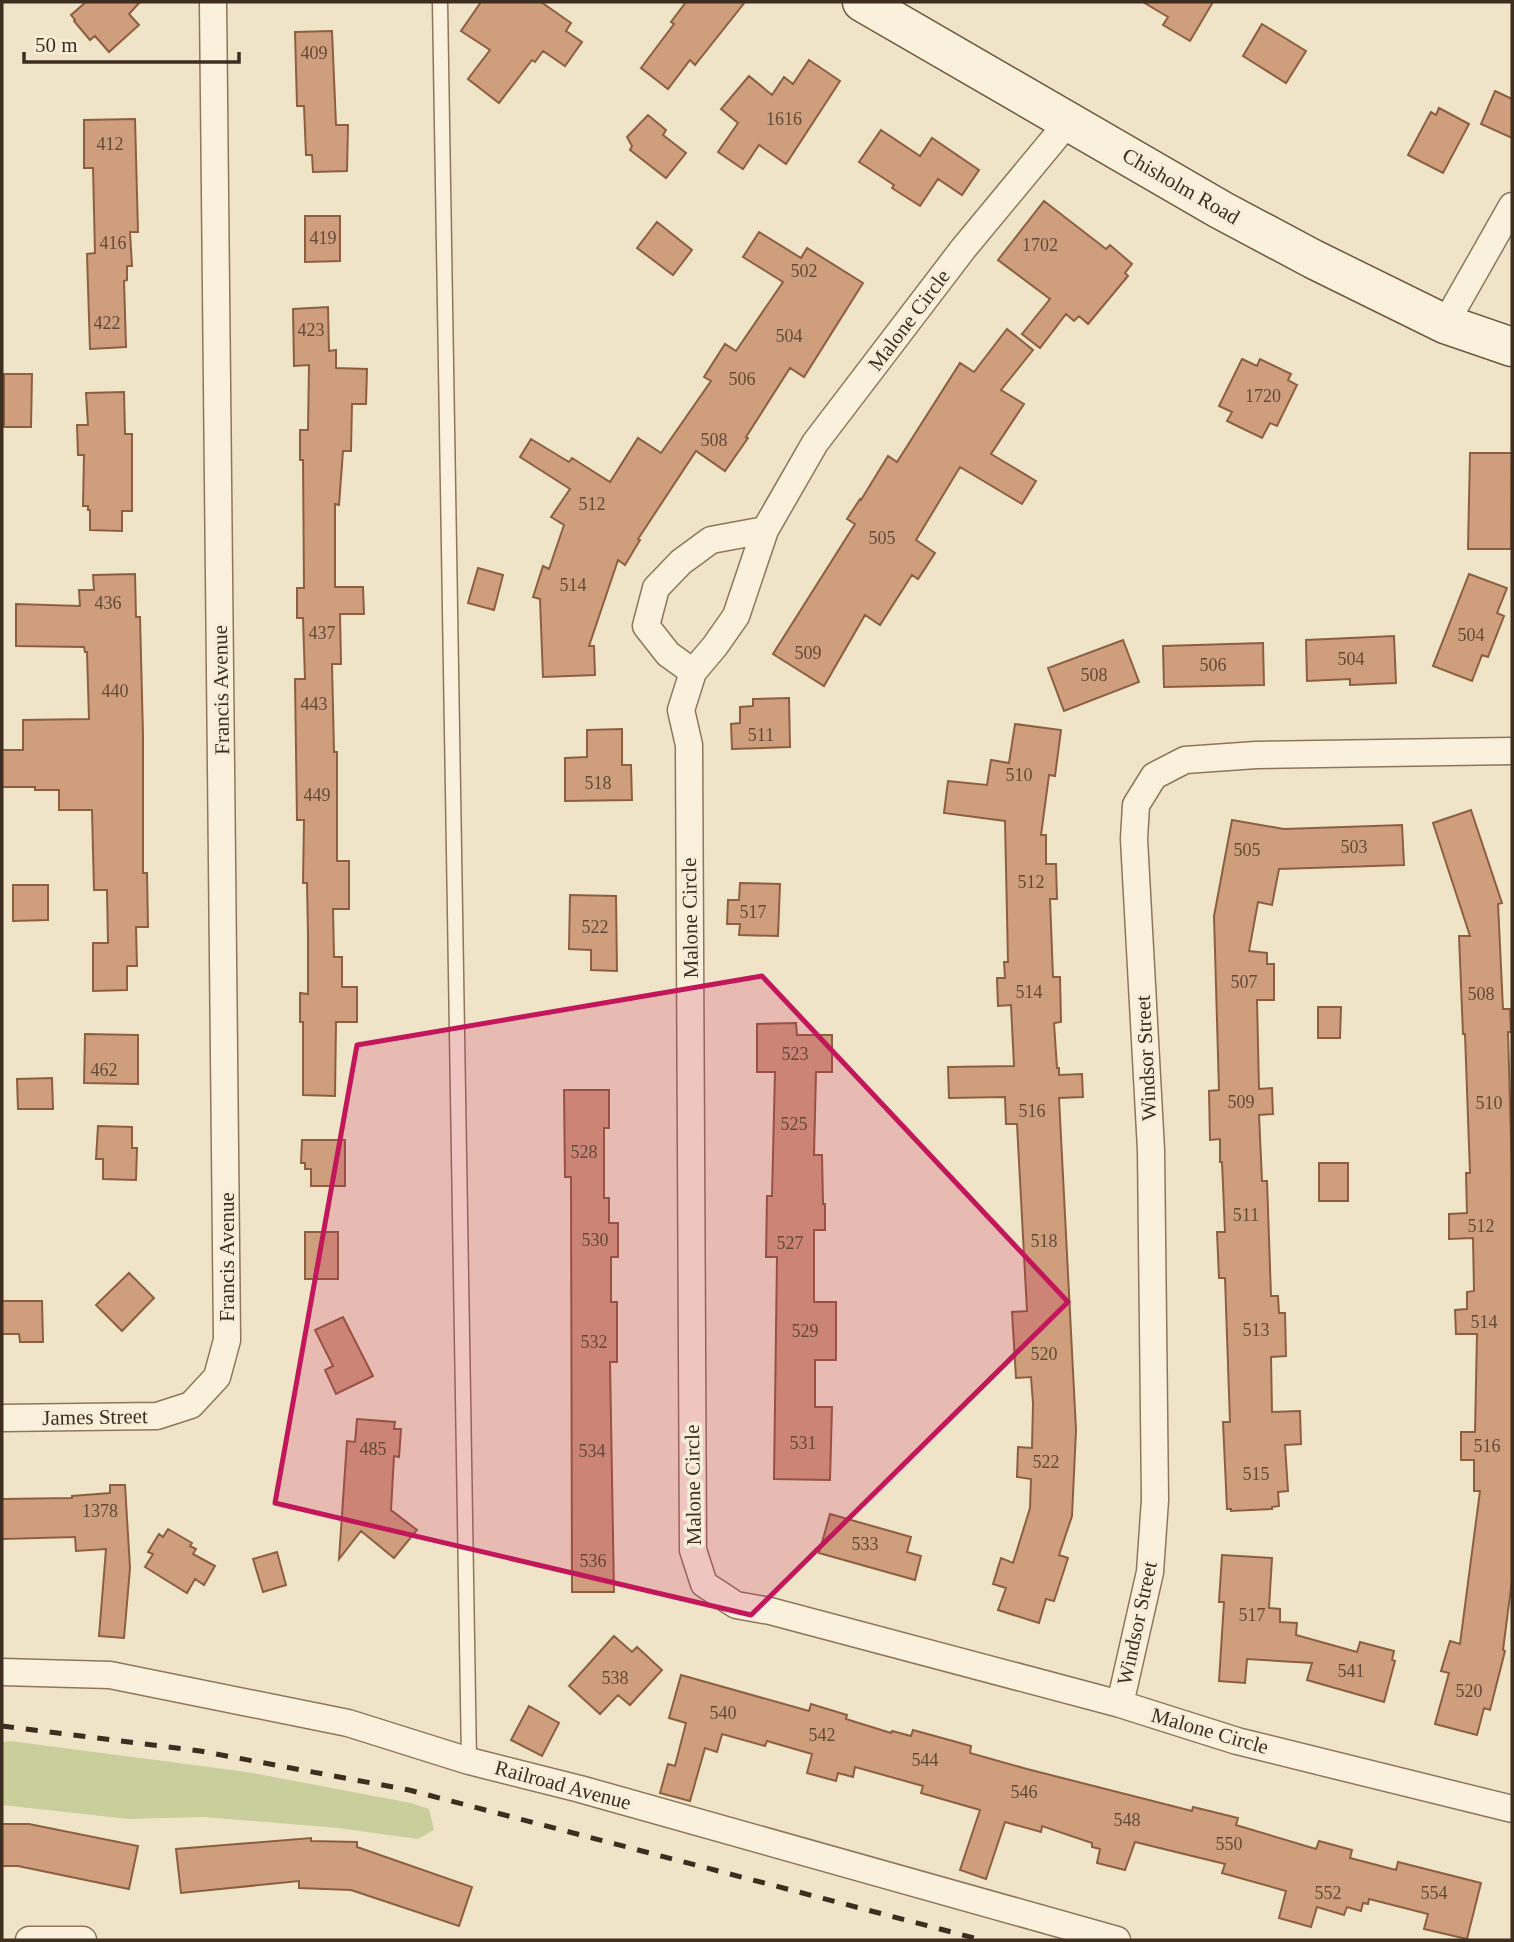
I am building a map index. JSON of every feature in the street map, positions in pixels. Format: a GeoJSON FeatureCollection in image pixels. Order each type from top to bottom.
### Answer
{"type":"FeatureCollection","features":[{"type":"Feature","properties":{"kind":"main road","name":"Chisholm Road"},"geometry":{"type":"LineString","coordinates":[[862,2],[1302,253],[1445,324],[1512,347]]}},
{"type":"Feature","properties":{"kind":"street","name":"Francis Avenue"},"geometry":{"type":"LineString","coordinates":[[213,2],[228,1301],[227,1340],[217,1377]]}},
{"type":"Feature","properties":{"kind":"street","name":"Malone Circle"},"geometry":{"type":"LineString","coordinates":[[1069,121],[963,249],[814,443],[765,530],[736,616],[694,672],[681,710],[688,745],[692,1550],[704,1584],[736,1605],[770,1611],[1120,1704],[1237,1741],[1512,1809]]}},
{"type":"Feature","properties":{"kind":"street"},"geometry":{"type":"LineString","coordinates":[[1445,324],[1512,206]]}},
{"type":"Feature","properties":{"kind":"street"},"geometry":{"type":"LineString","coordinates":[[694,672],[668,654],[646,626],[656,588],[681,562],[711,540],[765,530]]}},
{"type":"Feature","properties":{"kind":"street","name":"Windsor Street"},"geometry":{"type":"LineString","coordinates":[[1120,1704],[1150,1572],[1156,1500],[1151,1150],[1134,839],[1136,805],[1154,776],[1185,760],[1256,755],[1512,751]]}},
{"type":"Feature","properties":{"kind":"street","name":"James Street"},"geometry":{"type":"LineString","coordinates":[[2,1418],[157,1416],[191,1405],[217,1377]]}},
{"type":"Feature","properties":{"kind":"street","name":"Railroad Avenue"},"geometry":{"type":"LineString","coordinates":[[2,1672],[110,1675],[348,1723],[469,1760],[1116,1940]]}},
{"type":"Feature","properties":{"kind":"street"},"geometry":{"type":"LineString","coordinates":[[29,1940],[83,1940]]}},
{"type":"Feature","properties":{"kind":"lane"},"geometry":{"type":"LineString","coordinates":[[440,2],[469,1760]]}},
{"type":"Feature","properties":{"kind":"highlighted area"},"geometry":{"type":"Polygon","coordinates":[[[762,976],[1068,1302],[751,1615],[275,1503],[357,1045],[762,976]]]}},
{"type":"Feature","properties":{"kind":"green space"},"geometry":{"type":"Polygon","coordinates":[[[2,1742],[247,1772],[411,1803],[429,1809],[434,1830],[418,1839],[338,1828],[204,1817],[129,1819],[2,1805],[2,1742]]]}},
{"type":"Feature","properties":{"kind":"building"},"geometry":{"type":"Polygon","coordinates":[[[86,2],[140,2],[129,14],[139,25],[109,52],[95,36],[90,40],[71,15],[86,2]]]}},
{"type":"Feature","properties":{"kind":"building"},"geometry":{"type":"Polygon","coordinates":[[[481,2],[541,2],[571,23],[566,31],[582,42],[565,66],[543,51],[535,62],[532,60],[499,103],[468,79],[490,50],[461,31],[481,2]]]}},
{"type":"Feature","properties":{"kind":"building"},"geometry":{"type":"Polygon","coordinates":[[[686,2],[745,2],[695,65],[690,60],[668,89],[641,68],[674,24],[671,22],[686,2]]]}},
{"type":"Feature","properties":{"kind":"building"},"geometry":{"type":"Polygon","coordinates":[[[1143,2],[1213,2],[1190,41],[1163,25],[1168,17],[1143,2]]]}},
{"type":"Feature","properties":{"kind":"building"},"geometry":{"type":"Polygon","coordinates":[[[1262,24],[1306,51],[1286,83],[1243,56],[1262,24]]]}},
{"type":"Feature","properties":{"kind":"building"},"geometry":{"type":"Polygon","coordinates":[[[332,31],[336,125],[348,125],[347,171],[313,172],[312,155],[306,155],[304,106],[297,106],[295,32],[332,31]]]}},
{"type":"Feature","properties":{"kind":"building"},"geometry":{"type":"Polygon","coordinates":[[[809,60],[840,81],[786,164],[759,145],[743,169],[718,152],[738,123],[721,109],[749,76],[772,95],[784,77],[793,84],[809,60]]]}},
{"type":"Feature","properties":{"kind":"building"},"geometry":{"type":"Polygon","coordinates":[[[1495,91],[1512,99],[1512,138],[1481,124],[1495,91]]]}},
{"type":"Feature","properties":{"kind":"building"},"geometry":{"type":"Polygon","coordinates":[[[1439,108],[1469,124],[1443,173],[1408,155],[1431,112],[1436,115],[1439,108]]]}},
{"type":"Feature","properties":{"kind":"building"},"geometry":{"type":"Polygon","coordinates":[[[648,115],[666,130],[663,135],[686,153],[666,178],[630,150],[632,146],[627,137],[648,115]]]}},
{"type":"Feature","properties":{"kind":"building"},"geometry":{"type":"Polygon","coordinates":[[[135,119],[138,232],[130,232],[132,266],[127,266],[127,280],[124,281],[126,347],[90,349],[87,254],[95,253],[93,168],[84,168],[84,120],[135,119]]]}},
{"type":"Feature","properties":{"kind":"building"},"geometry":{"type":"Polygon","coordinates":[[[881,130],[920,156],[932,138],[979,170],[962,195],[938,179],[920,206],[859,162],[881,130]]]}},
{"type":"Feature","properties":{"kind":"building"},"geometry":{"type":"Polygon","coordinates":[[[1044,201],[1106,249],[1110,245],[1132,264],[1125,273],[1128,276],[1088,324],[1079,316],[1074,321],[1066,314],[1040,348],[1022,334],[1050,299],[998,260],[1044,201]]]}},
{"type":"Feature","properties":{"kind":"building"},"geometry":{"type":"Polygon","coordinates":[[[305,216],[340,216],[340,261],[305,262],[305,216]]]}},
{"type":"Feature","properties":{"kind":"building"},"geometry":{"type":"Polygon","coordinates":[[[657,222],[692,250],[673,275],[637,248],[657,222]]]}},
{"type":"Feature","properties":{"kind":"building"},"geometry":{"type":"Polygon","coordinates":[[[759,232],[801,258],[807,248],[863,283],[804,377],[790,368],[725,471],[696,451],[638,539],[640,540],[625,565],[618,560],[589,646],[594,646],[595,675],[543,677],[540,599],[533,597],[543,566],[549,569],[564,525],[551,517],[570,489],[520,457],[531,439],[569,462],[572,458],[610,482],[638,438],[661,453],[711,381],[704,377],[725,344],[736,351],[783,282],[743,257],[759,232]]]}},
{"type":"Feature","properties":{"kind":"building"},"geometry":{"type":"Polygon","coordinates":[[[328,307],[329,351],[336,350],[336,368],[367,369],[366,404],[352,404],[351,451],[343,451],[339,505],[335,504],[335,587],[363,587],[364,614],[340,614],[341,664],[332,664],[334,752],[337,752],[337,861],[349,861],[349,909],[333,909],[334,957],[342,957],[342,987],[357,987],[357,1022],[336,1022],[335,1096],[303,1095],[303,1022],[300,1022],[300,993],[308,994],[307,883],[303,883],[304,820],[297,820],[295,679],[305,679],[303,618],[297,618],[297,588],[304,588],[303,460],[300,460],[300,430],[308,430],[309,365],[294,366],[293,309],[328,307]]]}},
{"type":"Feature","properties":{"kind":"building"},"geometry":{"type":"Polygon","coordinates":[[[1007,329],[1033,350],[1001,390],[1024,404],[991,454],[1036,481],[1022,504],[960,467],[916,540],[935,553],[918,579],[912,575],[880,625],[865,615],[824,686],[773,654],[855,524],[847,519],[888,456],[897,462],[960,363],[974,372],[1007,329]]]}},
{"type":"Feature","properties":{"kind":"building"},"geometry":{"type":"Polygon","coordinates":[[[1242,359],[1257,366],[1260,359],[1291,374],[1288,380],[1297,385],[1277,426],[1270,423],[1262,438],[1227,421],[1232,412],[1219,406],[1242,359]]]}},
{"type":"Feature","properties":{"kind":"building"},"geometry":{"type":"Polygon","coordinates":[[[4,374],[32,374],[31,427],[4,427],[4,374]]]}},
{"type":"Feature","properties":{"kind":"building"},"geometry":{"type":"Polygon","coordinates":[[[124,392],[125,434],[132,434],[132,511],[122,511],[122,531],[90,530],[90,510],[88,506],[83,506],[84,455],[78,455],[77,425],[88,425],[86,393],[124,392]]]}},
{"type":"Feature","properties":{"kind":"building"},"geometry":{"type":"Polygon","coordinates":[[[1470,453],[1512,453],[1511,549],[1468,549],[1470,453]]]}},
{"type":"Feature","properties":{"kind":"building"},"geometry":{"type":"Polygon","coordinates":[[[478,568],[503,575],[494,610],[468,603],[478,568]]]}},
{"type":"Feature","properties":{"kind":"building"},"geometry":{"type":"Polygon","coordinates":[[[135,574],[136,617],[140,617],[143,873],[147,873],[148,927],[136,927],[137,966],[127,966],[127,990],[93,991],[93,943],[108,943],[107,890],[94,890],[92,810],[59,810],[59,790],[2,787],[2,750],[23,750],[23,720],[89,719],[87,652],[84,647],[16,646],[16,604],[80,606],[79,590],[94,590],[93,575],[135,574]]]}},
{"type":"Feature","properties":{"kind":"building"},"geometry":{"type":"Polygon","coordinates":[[[1469,574],[1507,588],[1497,613],[1504,616],[1488,657],[1482,655],[1472,681],[1433,666],[1469,574]]]}},
{"type":"Feature","properties":{"kind":"building"},"geometry":{"type":"Polygon","coordinates":[[[1394,636],[1396,683],[1350,685],[1350,679],[1307,681],[1306,640],[1394,636]]]}},
{"type":"Feature","properties":{"kind":"building"},"geometry":{"type":"Polygon","coordinates":[[[1123,640],[1139,682],[1064,711],[1048,668],[1123,640]]]}},
{"type":"Feature","properties":{"kind":"building"},"geometry":{"type":"Polygon","coordinates":[[[1263,643],[1264,685],[1164,687],[1163,646],[1263,643]]]}},
{"type":"Feature","properties":{"kind":"building"},"geometry":{"type":"Polygon","coordinates":[[[789,698],[790,747],[732,749],[731,724],[740,723],[740,707],[753,706],[753,699],[789,698]]]}},
{"type":"Feature","properties":{"kind":"building"},"geometry":{"type":"Polygon","coordinates":[[[1015,724],[1061,730],[1055,776],[1049,775],[1041,835],[1046,835],[1046,864],[1056,864],[1057,899],[1050,899],[1053,977],[1060,977],[1061,1022],[1054,1023],[1057,1068],[1059,1075],[1082,1074],[1083,1097],[1059,1098],[1076,1430],[1072,1516],[1059,1555],[1068,1558],[1054,1601],[1046,1599],[1039,1623],[998,1610],[1006,1588],[993,1584],[1001,1558],[1013,1563],[1030,1508],[1031,1479],[1017,1477],[1018,1447],[1032,1448],[1033,1403],[1031,1377],[1016,1378],[1012,1312],[1027,1311],[1017,1124],[1006,1124],[1005,1097],[949,1098],[948,1067],[1014,1066],[1011,1005],[998,1006],[997,978],[1005,978],[1004,962],[1008,962],[1005,821],[944,813],[948,781],[987,785],[991,760],[1009,763],[1015,724]]]}},
{"type":"Feature","properties":{"kind":"building"},"geometry":{"type":"Polygon","coordinates":[[[622,729],[622,765],[631,765],[632,800],[565,801],[565,758],[587,757],[587,730],[622,729]]]}},
{"type":"Feature","properties":{"kind":"building"},"geometry":{"type":"Polygon","coordinates":[[[1471,810],[1502,903],[1498,904],[1503,1009],[1510,1009],[1511,1032],[1508,1032],[1512,1173],[1512,1580],[1505,1651],[1490,1710],[1484,1708],[1477,1735],[1435,1724],[1449,1673],[1441,1671],[1450,1641],[1460,1644],[1480,1491],[1474,1491],[1474,1460],[1461,1460],[1461,1432],[1475,1432],[1477,1334],[1456,1334],[1455,1310],[1467,1309],[1467,1292],[1474,1291],[1473,1238],[1449,1239],[1449,1214],[1467,1213],[1466,1173],[1470,1173],[1459,936],[1470,936],[1433,823],[1471,810]]]}},
{"type":"Feature","properties":{"kind":"building"},"geometry":{"type":"Polygon","coordinates":[[[1232,820],[1284,829],[1402,825],[1404,865],[1279,869],[1272,905],[1258,902],[1249,951],[1267,953],[1267,964],[1274,964],[1274,1000],[1257,1000],[1259,1089],[1272,1088],[1273,1114],[1259,1115],[1262,1181],[1267,1181],[1271,1296],[1278,1296],[1279,1313],[1285,1313],[1286,1356],[1271,1357],[1272,1412],[1300,1411],[1301,1444],[1285,1445],[1288,1491],[1278,1492],[1279,1506],[1272,1509],[1231,1511],[1227,1509],[1223,1422],[1230,1422],[1225,1278],[1219,1278],[1217,1232],[1225,1232],[1222,1162],[1220,1139],[1210,1140],[1209,1091],[1219,1090],[1214,916],[1232,820]]]}},
{"type":"Feature","properties":{"kind":"building"},"geometry":{"type":"Polygon","coordinates":[[[740,883],[780,884],[778,936],[739,935],[740,924],[727,924],[728,900],[739,900],[740,883]]]}},
{"type":"Feature","properties":{"kind":"building"},"geometry":{"type":"Polygon","coordinates":[[[13,885],[48,885],[48,920],[13,921],[13,885]]]}},
{"type":"Feature","properties":{"kind":"building"},"geometry":{"type":"Polygon","coordinates":[[[570,895],[616,896],[617,971],[591,970],[591,950],[569,949],[570,895]]]}},
{"type":"Feature","properties":{"kind":"building"},"geometry":{"type":"Polygon","coordinates":[[[1318,1007],[1341,1007],[1340,1038],[1318,1038],[1318,1007]]]}},
{"type":"Feature","properties":{"kind":"building"},"geometry":{"type":"Polygon","coordinates":[[[796,1023],[797,1035],[832,1035],[832,1072],[816,1072],[814,1155],[822,1155],[825,1230],[814,1230],[814,1302],[836,1302],[836,1360],[815,1360],[815,1407],[832,1407],[830,1480],[774,1479],[777,1257],[766,1257],[767,1196],[772,1196],[775,1072],[757,1072],[757,1024],[796,1023]]]}},
{"type":"Feature","properties":{"kind":"building"},"geometry":{"type":"Polygon","coordinates":[[[85,1034],[138,1035],[138,1084],[84,1083],[85,1034]]]}},
{"type":"Feature","properties":{"kind":"building"},"geometry":{"type":"Polygon","coordinates":[[[52,1078],[53,1109],[18,1109],[17,1079],[52,1078]]]}},
{"type":"Feature","properties":{"kind":"building"},"geometry":{"type":"Polygon","coordinates":[[[564,1090],[609,1090],[609,1128],[604,1128],[604,1198],[609,1198],[609,1223],[618,1223],[618,1257],[611,1257],[611,1302],[617,1302],[617,1362],[610,1362],[614,1592],[572,1592],[571,1177],[565,1177],[564,1090]]]}},
{"type":"Feature","properties":{"kind":"building"},"geometry":{"type":"Polygon","coordinates":[[[98,1126],[132,1127],[132,1148],[137,1148],[136,1180],[103,1179],[103,1159],[96,1159],[98,1126]]]}},
{"type":"Feature","properties":{"kind":"building"},"geometry":{"type":"Polygon","coordinates":[[[302,1140],[345,1140],[345,1186],[311,1186],[311,1169],[305,1169],[305,1163],[301,1163],[302,1140]]]}},
{"type":"Feature","properties":{"kind":"building"},"geometry":{"type":"Polygon","coordinates":[[[1319,1163],[1348,1163],[1348,1201],[1319,1201],[1319,1163]]]}},
{"type":"Feature","properties":{"kind":"building"},"geometry":{"type":"Polygon","coordinates":[[[305,1232],[338,1232],[338,1279],[305,1279],[305,1232]]]}},
{"type":"Feature","properties":{"kind":"building"},"geometry":{"type":"Polygon","coordinates":[[[129,1273],[154,1298],[122,1331],[96,1305],[129,1273]]]}},
{"type":"Feature","properties":{"kind":"building"},"geometry":{"type":"Polygon","coordinates":[[[2,1301],[42,1301],[43,1342],[20,1342],[19,1334],[2,1334],[2,1301]]]}},
{"type":"Feature","properties":{"kind":"building"},"geometry":{"type":"Polygon","coordinates":[[[343,1317],[373,1376],[336,1394],[325,1370],[333,1366],[315,1330],[343,1317]]]}},
{"type":"Feature","properties":{"kind":"building"},"geometry":{"type":"Polygon","coordinates":[[[357,1419],[395,1422],[394,1429],[401,1429],[399,1457],[394,1456],[391,1510],[417,1530],[394,1558],[361,1531],[339,1559],[347,1441],[355,1442],[357,1419]]]}},
{"type":"Feature","properties":{"kind":"building"},"geometry":{"type":"Polygon","coordinates":[[[110,1485],[125,1485],[130,1568],[124,1638],[99,1636],[106,1549],[76,1551],[75,1537],[2,1539],[2,1499],[72,1498],[110,1493],[110,1485]]]}},
{"type":"Feature","properties":{"kind":"building"},"geometry":{"type":"Polygon","coordinates":[[[830,1514],[911,1537],[907,1552],[921,1556],[915,1580],[819,1553],[830,1514]]]}},
{"type":"Feature","properties":{"kind":"building"},"geometry":{"type":"Polygon","coordinates":[[[168,1529],[192,1543],[190,1546],[196,1549],[193,1554],[215,1566],[204,1585],[195,1579],[187,1593],[145,1567],[153,1554],[148,1552],[159,1534],[163,1537],[168,1529]]]}},
{"type":"Feature","properties":{"kind":"building"},"geometry":{"type":"Polygon","coordinates":[[[277,1552],[286,1585],[263,1592],[253,1559],[277,1552]]]}},
{"type":"Feature","properties":{"kind":"building"},"geometry":{"type":"Polygon","coordinates":[[[1222,1555],[1272,1558],[1269,1608],[1280,1609],[1280,1622],[1297,1623],[1296,1635],[1357,1652],[1360,1642],[1394,1651],[1392,1660],[1395,1661],[1384,1702],[1307,1680],[1312,1663],[1247,1659],[1245,1683],[1219,1681],[1224,1602],[1219,1602],[1222,1555]]]}},
{"type":"Feature","properties":{"kind":"building"},"geometry":{"type":"Polygon","coordinates":[[[614,1636],[632,1652],[637,1647],[662,1670],[630,1705],[618,1695],[600,1714],[569,1686],[614,1636]]]}},
{"type":"Feature","properties":{"kind":"building"},"geometry":{"type":"Polygon","coordinates":[[[681,1675],[809,1711],[811,1704],[847,1715],[846,1719],[891,1733],[892,1731],[911,1736],[913,1730],[971,1746],[970,1753],[1027,1769],[1192,1811],[1193,1807],[1238,1818],[1236,1825],[1316,1849],[1319,1841],[1352,1850],[1350,1858],[1396,1870],[1398,1862],[1481,1883],[1467,1939],[1424,1929],[1428,1914],[1369,1899],[1368,1904],[1363,1903],[1361,1911],[1347,1907],[1344,1915],[1317,1907],[1311,1927],[1279,1918],[1286,1891],[1222,1873],[1225,1864],[1135,1842],[1125,1870],[1097,1863],[1100,1849],[1092,1847],[1092,1843],[1042,1826],[1041,1832],[1005,1822],[986,1879],[960,1870],[980,1810],[921,1793],[923,1786],[855,1767],[853,1777],[838,1773],[836,1781],[807,1773],[812,1754],[767,1741],[765,1746],[722,1734],[717,1752],[705,1748],[690,1801],[660,1793],[668,1764],[675,1766],[686,1723],[669,1718],[681,1675]]]}},
{"type":"Feature","properties":{"kind":"building"},"geometry":{"type":"Polygon","coordinates":[[[529,1706],[559,1723],[542,1756],[511,1740],[529,1706]]]}},
{"type":"Feature","properties":{"kind":"building"},"geometry":{"type":"Polygon","coordinates":[[[2,1824],[29,1824],[138,1846],[129,1889],[18,1866],[2,1866],[2,1824]]]}},
{"type":"Feature","properties":{"kind":"building"},"geometry":{"type":"Polygon","coordinates":[[[311,1838],[311,1841],[357,1842],[357,1847],[472,1887],[459,1926],[351,1890],[299,1888],[299,1881],[181,1893],[176,1849],[311,1838]]]}},
{"type":"Feature","properties":{"kind":"railway"},"geometry":{"type":"LineString","coordinates":[[2,1726],[200,1751],[409,1790],[982,1940]]}}]}
